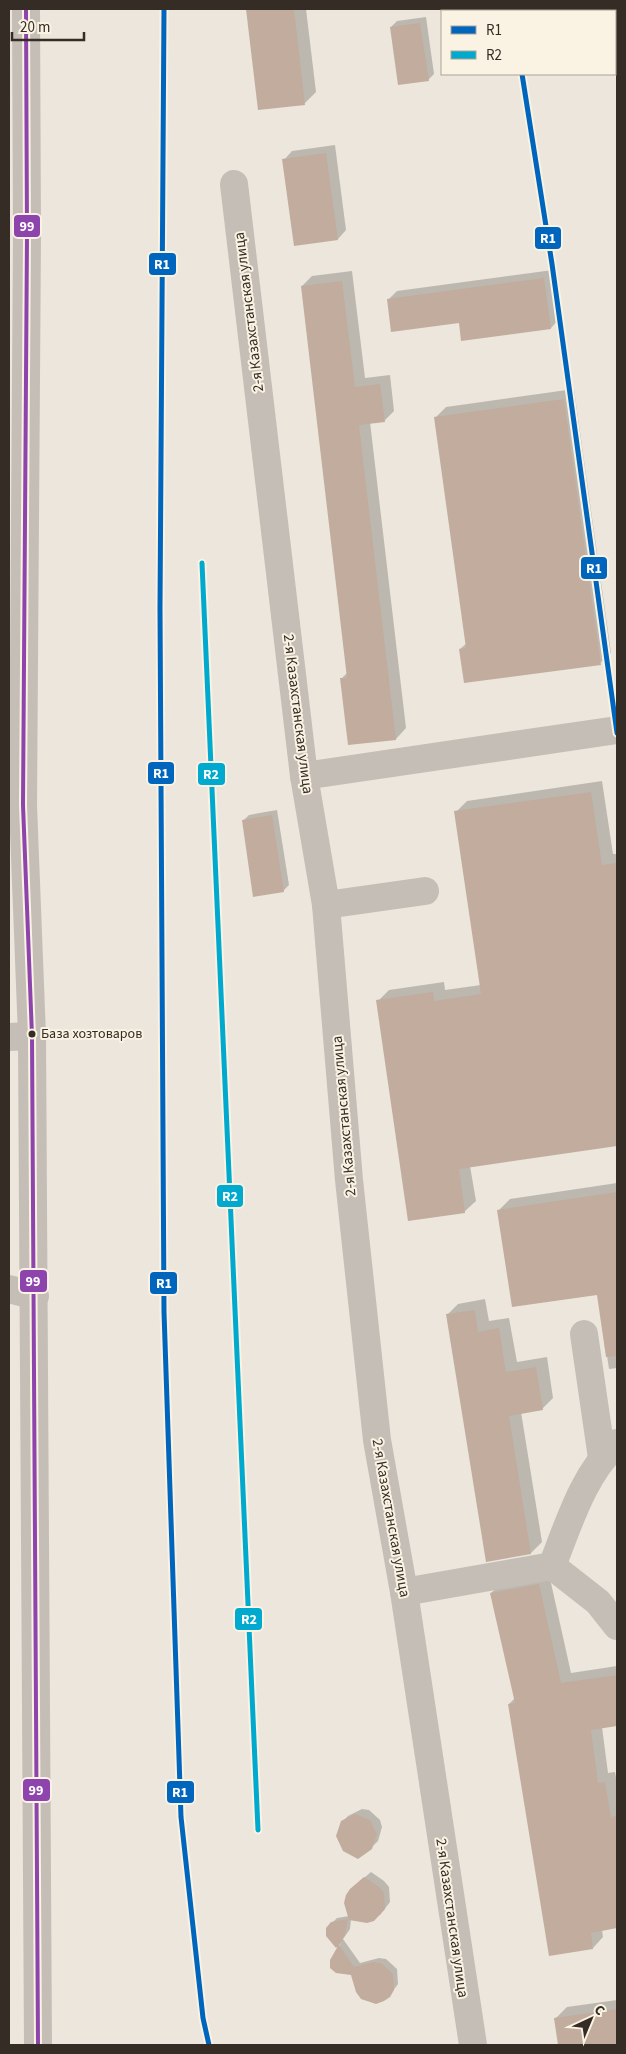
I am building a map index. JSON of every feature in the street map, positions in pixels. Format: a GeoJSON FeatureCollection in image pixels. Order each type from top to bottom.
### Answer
{"type":"FeatureCollection","features":[{"type":"Feature","properties":{"kind":"street"},"geometry":{"type":"LineString","coordinates":[[26,9],[17,453],[23,805],[17,861],[21,1037],[36,1296],[38,2045]]}},
{"type":"Feature","properties":{"kind":"street","name":"2-я Казахстанская улица"},"geometry":{"type":"LineString","coordinates":[[234,184],[304,776],[326,905],[349,1180],[377,1440],[404,1592],[473,2045]]}},
{"type":"Feature","properties":{"kind":"street"},"geometry":{"type":"LineString","coordinates":[[304,776],[617,730]]}},
{"type":"Feature","properties":{"kind":"street"},"geometry":{"type":"LineString","coordinates":[[326,905],[425,890]]}},
{"type":"Feature","properties":{"kind":"street"},"geometry":{"type":"LineString","coordinates":[[9,1288],[36,1296]]}},
{"type":"Feature","properties":{"kind":"street"},"geometry":{"type":"LineString","coordinates":[[552,1566],[578,1500],[610,1450],[584,1334]]}},
{"type":"Feature","properties":{"kind":"street"},"geometry":{"type":"LineString","coordinates":[[404,1592],[552,1566],[598,1602],[617,1626]]}},
{"type":"Feature","properties":{"kind":"building"},"geometry":{"type":"Polygon","coordinates":[[[246,9],[294,9],[305,105],[258,110],[246,9]]]}},
{"type":"Feature","properties":{"kind":"building"},"geometry":{"type":"Polygon","coordinates":[[[420,23],[429,81],[398,85],[390,27],[420,23]]]}},
{"type":"Feature","properties":{"kind":"building"},"geometry":{"type":"Polygon","coordinates":[[[326,153],[338,240],[294,246],[282,159],[326,153]]]}},
{"type":"Feature","properties":{"kind":"building"},"geometry":{"type":"Polygon","coordinates":[[[544,278],[551,329],[461,341],[459,323],[391,332],[387,299],[544,278]]]}},
{"type":"Feature","properties":{"kind":"building"},"geometry":{"type":"Polygon","coordinates":[[[342,281],[355,387],[380,384],[385,422],[359,425],[396,740],[348,745],[340,678],[347,678],[301,286],[342,281]]]}},
{"type":"Feature","properties":{"kind":"building"},"geometry":{"type":"Polygon","coordinates":[[[564,399],[601,665],[464,683],[459,649],[466,648],[434,417],[564,399]]]}},
{"type":"Feature","properties":{"kind":"building"},"geometry":{"type":"Polygon","coordinates":[[[591,792],[602,865],[617,863],[617,1146],[459,1169],[465,1213],[408,1221],[376,1000],[433,992],[434,1001],[481,994],[454,811],[591,792]]]}},
{"type":"Feature","properties":{"kind":"building"},"geometry":{"type":"Polygon","coordinates":[[[272,815],[284,892],[253,897],[242,820],[272,815]]]}},
{"type":"Feature","properties":{"kind":"building"},"geometry":{"type":"Polygon","coordinates":[[[617,1192],[617,1356],[606,1357],[597,1295],[512,1307],[497,1210],[617,1192]]]}},
{"type":"Feature","properties":{"kind":"building"},"geometry":{"type":"Polygon","coordinates":[[[475,1310],[478,1332],[499,1328],[506,1372],[536,1367],[543,1410],[509,1416],[531,1554],[486,1562],[446,1314],[475,1310]]]}},
{"type":"Feature","properties":{"kind":"building"},"geometry":{"type":"Polygon","coordinates":[[[539,1584],[561,1683],[617,1675],[617,1726],[591,1730],[598,1783],[605,1782],[611,1817],[617,1816],[617,1928],[591,1933],[593,1949],[549,1956],[508,1704],[515,1703],[490,1593],[539,1584]]]}},
{"type":"Feature","properties":{"kind":"building"},"geometry":{"type":"Polygon","coordinates":[[[355,1814],[370,1820],[377,1834],[372,1849],[358,1859],[343,1851],[336,1836],[341,1821],[355,1814]]]}},
{"type":"Feature","properties":{"kind":"building"},"geometry":{"type":"Polygon","coordinates":[[[364,1877],[379,1887],[384,1893],[385,1909],[374,1921],[367,1923],[349,1920],[344,1903],[350,1889],[364,1877]]]}},
{"type":"Feature","properties":{"kind":"building"},"geometry":{"type":"Polygon","coordinates":[[[348,1919],[345,1935],[339,1945],[354,1967],[373,1962],[381,1963],[393,1974],[394,1990],[390,1997],[384,2001],[376,2004],[361,1999],[356,1992],[351,1975],[336,1973],[330,1968],[330,1960],[338,1946],[336,1948],[326,1936],[326,1928],[331,1922],[348,1919]]]}},
{"type":"Feature","properties":{"kind":"building"},"geometry":{"type":"Polygon","coordinates":[[[617,2009],[617,2045],[558,2045],[554,2018],[617,2009]]]}},
{"type":"Feature","properties":{"kind":"transit line","name":"99"},"geometry":{"type":"LineString","coordinates":[[26,9],[27,235],[23,805],[32,1036],[38,2045]]}},
{"type":"Feature","properties":{"kind":"transit line","name":"R1"},"geometry":{"type":"LineString","coordinates":[[164,9],[160,608],[164,1312],[181,1817],[203,2018],[209,2045]]}},
{"type":"Feature","properties":{"kind":"transit line","name":"R1"},"geometry":{"type":"LineString","coordinates":[[522,75],[552,264],[617,733]]}},
{"type":"Feature","properties":{"kind":"transit line","name":"R2"},"geometry":{"type":"LineString","coordinates":[[202,563],[258,1830]]}},
{"type":"Feature","properties":{"kind":"place","name":"База хозтоваров"},"geometry":{"type":"Point","coordinates":[32,1034]}}]}
